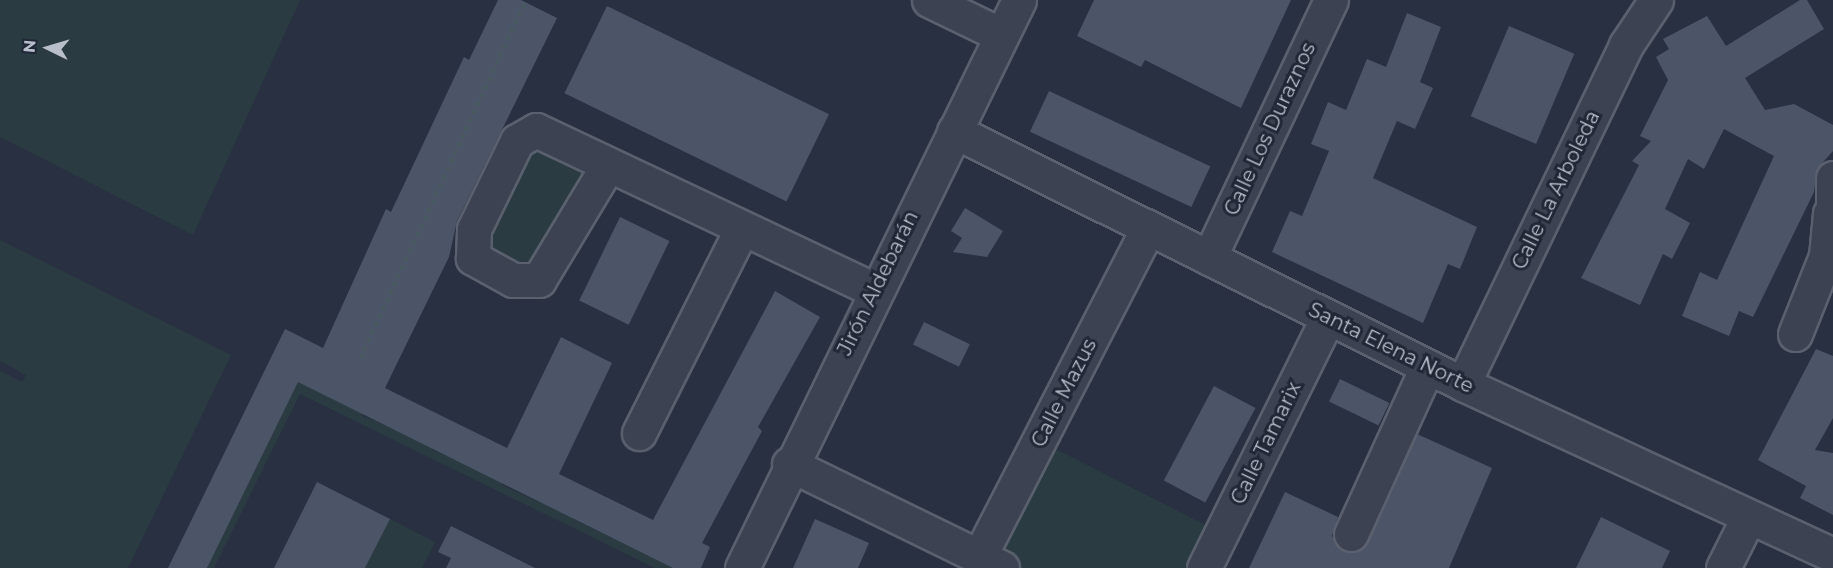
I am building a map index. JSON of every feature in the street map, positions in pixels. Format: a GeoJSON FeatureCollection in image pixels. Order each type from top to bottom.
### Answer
{"type":"FeatureCollection","features":[{"type":"Feature","properties":{"kind":"street"},"geometry":{"type":"LineString","coordinates":[[929,0],[1001,35]]}},
{"type":"Feature","properties":{"kind":"street","name":"Jirón Aldebarán"},"geometry":{"type":"LineString","coordinates":[[742,568],[789,464],[1019,0]]}},
{"type":"Feature","properties":{"kind":"street","name":"Calle Los Duraznos"},"geometry":{"type":"LineString","coordinates":[[1209,258],[1330,0]]}},
{"type":"Feature","properties":{"kind":"street","name":"Calle La Arboleda"},"geometry":{"type":"LineString","coordinates":[[1463,384],[1626,45],[1656,0]]}},
{"type":"Feature","properties":{"kind":"street"},"geometry":{"type":"LineString","coordinates":[[608,165],[539,280],[513,280],[473,258],[474,229],[526,133],[546,131],[608,165],[875,290]]}},
{"type":"Feature","properties":{"kind":"street","name":"Santa Elena Norte"},"geometry":{"type":"LineString","coordinates":[[954,131],[1427,367],[1748,518],[1833,555]]}},
{"type":"Feature","properties":{"kind":"street"},"geometry":{"type":"LineString","coordinates":[[1795,334],[1826,256],[1832,218],[1833,178]]}},
{"type":"Feature","properties":{"kind":"street"},"geometry":{"type":"LineString","coordinates":[[639,433],[742,228]]}},
{"type":"Feature","properties":{"kind":"street","name":"Calle Mazus"},"geometry":{"type":"LineString","coordinates":[[990,562],[1148,228]]}},
{"type":"Feature","properties":{"kind":"street","name":"Calle Tamarix"},"geometry":{"type":"LineString","coordinates":[[1203,568],[1328,317]]}},
{"type":"Feature","properties":{"kind":"street"},"geometry":{"type":"LineString","coordinates":[[1351,534],[1427,367]]}},
{"type":"Feature","properties":{"kind":"street"},"geometry":{"type":"LineString","coordinates":[[789,464],[990,562]]}},
{"type":"Feature","properties":{"kind":"street"},"geometry":{"type":"LineString","coordinates":[[1723,568],[1748,518]]}},
{"type":"Feature","properties":{"kind":"path"},"geometry":{"type":"LineString","coordinates":[[360,359],[526,0]]}},
{"type":"Feature","properties":{"kind":"shaded area"},"geometry":{"type":"Polygon","coordinates":[[[0,0],[300,0],[193,235],[0,137],[0,0]]]}},
{"type":"Feature","properties":{"kind":"shaded area"},"geometry":{"type":"Polygon","coordinates":[[[522,139],[605,171],[550,272],[513,281],[474,229],[522,139]]]}},
{"type":"Feature","properties":{"kind":"shaded area"},"geometry":{"type":"Polygon","coordinates":[[[0,240],[231,355],[128,568],[0,568],[0,371],[22,382],[26,375],[0,361],[0,240]]]}},
{"type":"Feature","properties":{"kind":"shaded area"},"geometry":{"type":"Polygon","coordinates":[[[297,370],[364,410],[362,416],[434,445],[432,450],[505,479],[502,485],[541,503],[544,499],[575,514],[573,519],[612,538],[615,533],[673,568],[655,568],[300,394],[214,568],[207,568],[297,370]]]}},
{"type":"Feature","properties":{"kind":"shaded area"},"geometry":{"type":"Polygon","coordinates":[[[1040,441],[1221,533],[1204,568],[1002,568],[979,557],[1040,441]]]}},
{"type":"Feature","properties":{"kind":"shaded area"},"geometry":{"type":"Polygon","coordinates":[[[390,519],[435,542],[422,568],[365,568],[390,519]]]}},
{"type":"Feature","properties":{"kind":"building"},"geometry":{"type":"Polygon","coordinates":[[[498,0],[521,0],[557,18],[457,221],[449,257],[385,388],[507,448],[561,337],[612,363],[559,474],[653,520],[775,291],[820,317],[758,427],[762,431],[702,543],[710,547],[701,568],[673,568],[298,382],[207,568],[168,568],[285,329],[323,348],[386,209],[391,212],[464,57],[469,60],[498,0]]]}},
{"type":"Feature","properties":{"kind":"building"},"geometry":{"type":"Polygon","coordinates":[[[1094,0],[1291,0],[1241,108],[1145,60],[1141,67],[1077,36],[1094,0]]]}},
{"type":"Feature","properties":{"kind":"building"},"geometry":{"type":"Polygon","coordinates":[[[1800,0],[1807,0],[1824,29],[1745,78],[1765,110],[1794,104],[1833,125],[1833,151],[1817,169],[1814,192],[1753,317],[1739,311],[1729,336],[1682,316],[1700,272],[1717,280],[1774,156],[1724,129],[1704,169],[1688,159],[1665,209],[1690,223],[1672,259],[1663,254],[1640,305],[1581,278],[1639,165],[1632,161],[1651,141],[1640,136],[1668,80],[1656,57],[1669,49],[1663,39],[1707,16],[1726,46],[1800,0]]]}},
{"type":"Feature","properties":{"kind":"building"},"geometry":{"type":"Polygon","coordinates":[[[607,6],[829,114],[786,201],[564,93],[607,6]]]}},
{"type":"Feature","properties":{"kind":"building"},"geometry":{"type":"Polygon","coordinates":[[[1407,13],[1441,27],[1420,82],[1433,88],[1415,129],[1397,121],[1373,178],[1477,227],[1460,269],[1448,264],[1423,323],[1272,252],[1290,211],[1302,216],[1329,151],[1311,144],[1328,102],[1346,110],[1367,59],[1386,67],[1407,13]]]}},
{"type":"Feature","properties":{"kind":"building"},"geometry":{"type":"Polygon","coordinates":[[[1509,26],[1574,54],[1536,144],[1471,116],[1509,26]]]}},
{"type":"Feature","properties":{"kind":"building"},"geometry":{"type":"Polygon","coordinates":[[[1049,91],[1210,166],[1191,207],[1030,132],[1049,91]]]}},
{"type":"Feature","properties":{"kind":"building"},"geometry":{"type":"Polygon","coordinates":[[[965,208],[1003,231],[987,257],[953,252],[962,238],[951,231],[965,208]]]}},
{"type":"Feature","properties":{"kind":"building"},"geometry":{"type":"Polygon","coordinates":[[[620,217],[669,241],[629,325],[579,301],[620,217]]]}},
{"type":"Feature","properties":{"kind":"building"},"geometry":{"type":"Polygon","coordinates":[[[924,322],[970,344],[959,367],[913,344],[924,322]]]}},
{"type":"Feature","properties":{"kind":"building"},"geometry":{"type":"Polygon","coordinates":[[[1816,349],[1833,356],[1833,418],[1815,450],[1833,453],[1833,515],[1800,498],[1806,486],[1758,460],[1816,349]]]}},
{"type":"Feature","properties":{"kind":"building"},"geometry":{"type":"Polygon","coordinates":[[[1340,379],[1389,403],[1378,426],[1329,401],[1340,379]]]}},
{"type":"Feature","properties":{"kind":"building"},"geometry":{"type":"Polygon","coordinates":[[[1214,386],[1255,408],[1205,503],[1164,480],[1214,386]]]}},
{"type":"Feature","properties":{"kind":"building"},"geometry":{"type":"Polygon","coordinates":[[[1417,434],[1492,468],[1449,568],[1249,568],[1285,492],[1338,517],[1332,536],[1343,551],[1362,549],[1417,434]]]}},
{"type":"Feature","properties":{"kind":"building"},"geometry":{"type":"Polygon","coordinates":[[[317,482],[390,519],[365,568],[274,568],[317,482]]]}},
{"type":"Feature","properties":{"kind":"building"},"geometry":{"type":"Polygon","coordinates":[[[1601,517],[1670,551],[1662,568],[1576,568],[1601,517]]]}},
{"type":"Feature","properties":{"kind":"building"},"geometry":{"type":"Polygon","coordinates":[[[815,519],[869,543],[858,568],[793,568],[815,519]]]}},
{"type":"Feature","properties":{"kind":"building"},"geometry":{"type":"Polygon","coordinates":[[[451,526],[535,568],[446,568],[451,558],[438,552],[451,526]]]}}]}
